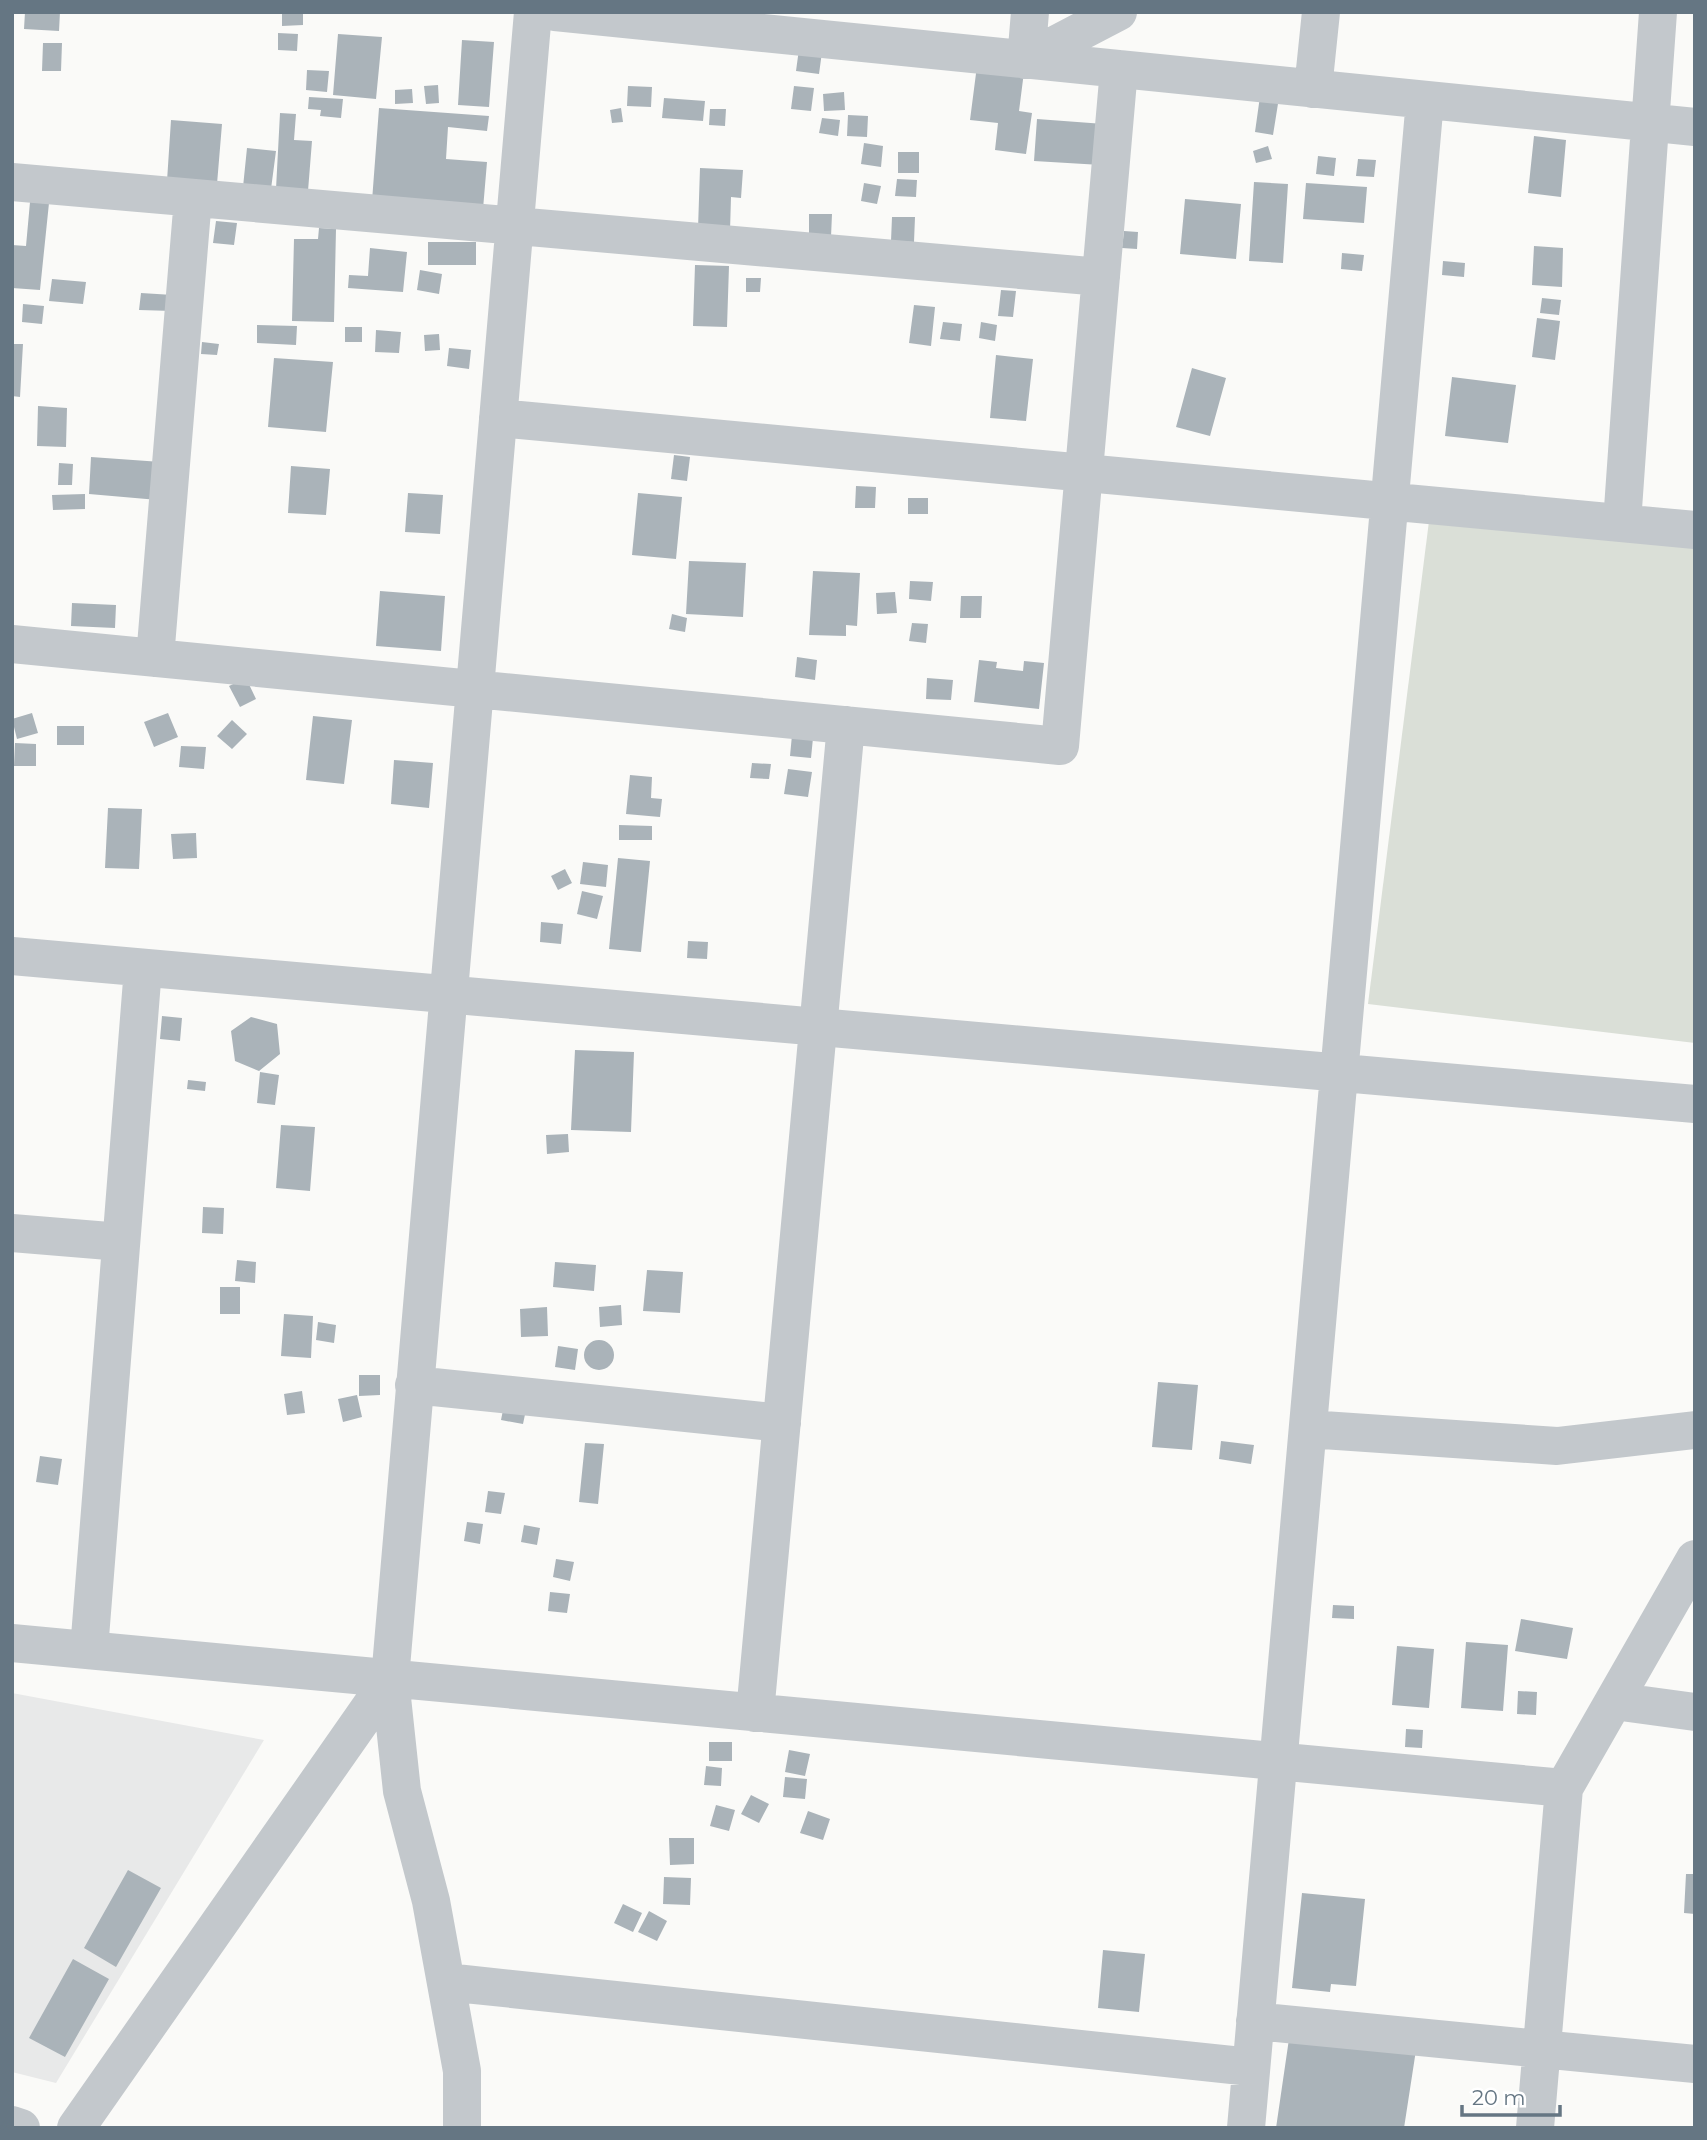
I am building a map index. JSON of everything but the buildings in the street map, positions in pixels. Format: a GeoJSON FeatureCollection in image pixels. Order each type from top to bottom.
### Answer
{"type":"FeatureCollection","features":[{"type":"Feature","properties":{"kind":"street"},"geometry":{"type":"LineString","coordinates":[[462,2128],[462,2071],[431,1901],[402,1791],[390,1679],[533,12]]}},
{"type":"Feature","properties":{"kind":"street"},"geometry":{"type":"LineString","coordinates":[[555,12],[766,23],[1026,60],[1695,127]]}},
{"type":"Feature","properties":{"kind":"street"},"geometry":{"type":"LineString","coordinates":[[1026,60],[1031,12]]}},
{"type":"Feature","properties":{"kind":"street"},"geometry":{"type":"LineString","coordinates":[[1026,60],[1118,12]]}},
{"type":"Feature","properties":{"kind":"street"},"geometry":{"type":"LineString","coordinates":[[1313,89],[1321,12]]}},
{"type":"Feature","properties":{"kind":"street"},"geometry":{"type":"LineString","coordinates":[[1622,523],[1658,12]]}},
{"type":"Feature","properties":{"kind":"street"},"geometry":{"type":"LineString","coordinates":[[12,644],[1060,746],[1119,69]]}},
{"type":"Feature","properties":{"kind":"street"},"geometry":{"type":"LineString","coordinates":[[1246,2128],[1425,100]]}},
{"type":"Feature","properties":{"kind":"street"},"geometry":{"type":"LineString","coordinates":[[12,183],[1101,277]]}},
{"type":"Feature","properties":{"kind":"street"},"geometry":{"type":"LineString","coordinates":[[155,658],[192,198]]}},
{"type":"Feature","properties":{"kind":"street"},"geometry":{"type":"LineString","coordinates":[[498,418],[1695,530]]}},
{"type":"Feature","properties":{"kind":"street"},"geometry":{"type":"LineString","coordinates":[[755,1713],[846,725]]}},
{"type":"Feature","properties":{"kind":"street"},"geometry":{"type":"LineString","coordinates":[[12,956],[1695,1104]]}},
{"type":"Feature","properties":{"kind":"street"},"geometry":{"type":"LineString","coordinates":[[89,1650],[143,968]]}},
{"type":"Feature","properties":{"kind":"street"},"geometry":{"type":"LineString","coordinates":[[12,1233],[121,1242]]}},
{"type":"Feature","properties":{"kind":"street"},"geometry":{"type":"LineString","coordinates":[[414,1385],[782,1423]]}},
{"type":"Feature","properties":{"kind":"street"},"geometry":{"type":"LineString","coordinates":[[1308,1429],[1557,1446],[1695,1430]]}},
{"type":"Feature","properties":{"kind":"street"},"geometry":{"type":"LineString","coordinates":[[1535,2128],[1564,1788],[1695,1559]]}},
{"type":"Feature","properties":{"kind":"street"},"geometry":{"type":"LineString","coordinates":[[12,1643],[1564,1788]]}},
{"type":"Feature","properties":{"kind":"street"},"geometry":{"type":"LineString","coordinates":[[76,2128],[390,1679]]}},
{"type":"Feature","properties":{"kind":"street"},"geometry":{"type":"LineString","coordinates":[[1614,1701],[1695,1712]]}},
{"type":"Feature","properties":{"kind":"street"},"geometry":{"type":"LineString","coordinates":[[446,1982],[1251,2067]]}},
{"type":"Feature","properties":{"kind":"street"},"geometry":{"type":"LineString","coordinates":[[1255,2021],[1695,2064]]}},
{"type":"Feature","properties":{"kind":"street"},"geometry":{"type":"LineString","coordinates":[[12,2125],[21,2128]]}},
{"type":"Feature","properties":{"kind":"shaded area"},"geometry":{"type":"Polygon","coordinates":[[[1429,521],[1695,548],[1695,1043],[1368,1004],[1429,521]]]}},
{"type":"Feature","properties":{"kind":"shaded area"},"geometry":{"type":"Polygon","coordinates":[[[12,1693],[264,1740],[56,2083],[12,2072],[12,1693]]]}}]}
